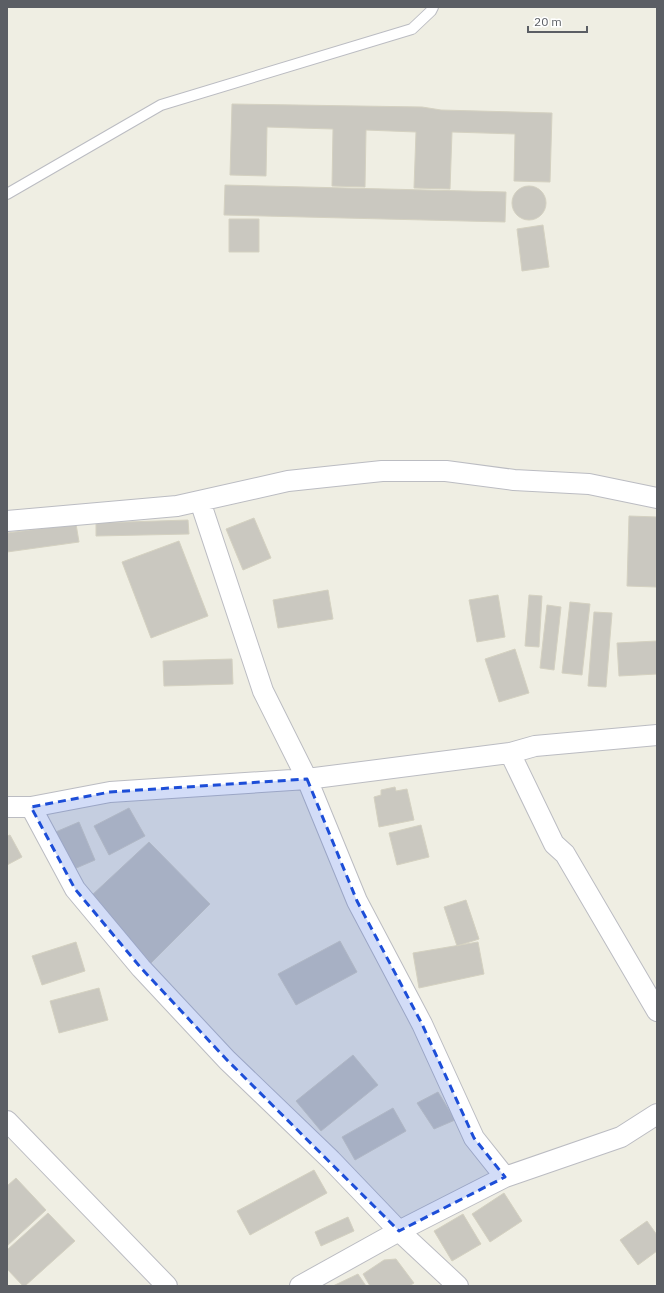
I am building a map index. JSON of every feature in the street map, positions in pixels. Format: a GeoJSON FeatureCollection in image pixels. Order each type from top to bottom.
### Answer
{"type":"FeatureCollection","features":[{"type":"Feature","properties":{"kind":"street"},"geometry":{"type":"LineString","coordinates":[[7,521],[177,506],[288,481],[382,471],[446,471],[514,480],[589,484],[657,498]]}},
{"type":"Feature","properties":{"kind":"street"},"geometry":{"type":"LineString","coordinates":[[200,501],[263,690],[306,779],[357,902],[422,1024],[474,1138],[505,1177]]}},
{"type":"Feature","properties":{"kind":"street"},"geometry":{"type":"LineString","coordinates":[[7,807],[31,807],[110,792],[306,779],[510,753],[535,746],[657,735]]}},
{"type":"Feature","properties":{"kind":"street"},"geometry":{"type":"LineString","coordinates":[[510,753],[554,844],[565,854],[657,1011]]}},
{"type":"Feature","properties":{"kind":"street"},"geometry":{"type":"LineString","coordinates":[[31,807],[75,889],[141,968],[227,1060],[331,1160],[399,1231],[458,1286]]}},
{"type":"Feature","properties":{"kind":"street"},"geometry":{"type":"LineString","coordinates":[[300,1286],[399,1231],[505,1177],[621,1137],[657,1114]]}},
{"type":"Feature","properties":{"kind":"street"},"geometry":{"type":"LineString","coordinates":[[7,1121],[167,1286]]}},
{"type":"Feature","properties":{"kind":"lane"},"geometry":{"type":"LineString","coordinates":[[7,194],[161,105],[412,29],[431,11],[433,7]]}},
{"type":"Feature","properties":{"kind":"highlighted area"},"geometry":{"type":"Polygon","coordinates":[[[307,779],[357,901],[422,1024],[474,1138],[505,1177],[399,1231],[227,1060],[141,968],[75,889],[31,807],[110,792],[307,779]]]}},
{"type":"Feature","properties":{"kind":"building"},"geometry":{"type":"Polygon","coordinates":[[[232,104],[422,107],[441,110],[552,113],[550,182],[514,181],[515,134],[452,132],[450,189],[414,188],[416,132],[366,130],[365,187],[332,186],[333,129],[267,127],[266,176],[230,175],[232,104]]]}},
{"type":"Feature","properties":{"kind":"building"},"geometry":{"type":"Polygon","coordinates":[[[225,185],[506,192],[505,222],[224,215],[225,185]]]}},
{"type":"Feature","properties":{"kind":"building"},"geometry":{"type":"Polygon","coordinates":[[[526,186],[532,186],[536,187],[543,193],[546,203],[545,210],[539,217],[532,220],[526,220],[522,219],[515,213],[512,206],[512,200],[513,196],[519,189],[526,186]]]}},
{"type":"Feature","properties":{"kind":"building"},"geometry":{"type":"Polygon","coordinates":[[[229,219],[259,219],[259,252],[229,252],[229,219]]]}},
{"type":"Feature","properties":{"kind":"building"},"geometry":{"type":"Polygon","coordinates":[[[543,225],[549,267],[522,271],[517,229],[543,225]]]}},
{"type":"Feature","properties":{"kind":"building"},"geometry":{"type":"Polygon","coordinates":[[[629,516],[657,517],[656,587],[627,586],[629,516]]]}},
{"type":"Feature","properties":{"kind":"building"},"geometry":{"type":"Polygon","coordinates":[[[254,518],[271,558],[243,570],[226,529],[254,518]]]}},
{"type":"Feature","properties":{"kind":"building"},"geometry":{"type":"Polygon","coordinates":[[[188,520],[189,534],[96,536],[96,523],[188,520]]]}},
{"type":"Feature","properties":{"kind":"building"},"geometry":{"type":"Polygon","coordinates":[[[76,524],[79,542],[7,552],[7,533],[76,524]]]}},
{"type":"Feature","properties":{"kind":"building"},"geometry":{"type":"Polygon","coordinates":[[[179,541],[208,616],[151,638],[122,562],[179,541]]]}},
{"type":"Feature","properties":{"kind":"building"},"geometry":{"type":"Polygon","coordinates":[[[328,590],[333,619],[278,628],[273,600],[328,590]]]}},
{"type":"Feature","properties":{"kind":"building"},"geometry":{"type":"Polygon","coordinates":[[[498,595],[505,637],[477,642],[469,600],[498,595]]]}},
{"type":"Feature","properties":{"kind":"building"},"geometry":{"type":"Polygon","coordinates":[[[529,595],[542,596],[539,647],[525,646],[529,595]]]}},
{"type":"Feature","properties":{"kind":"building"},"geometry":{"type":"Polygon","coordinates":[[[570,602],[590,604],[582,675],[562,673],[570,602]]]}},
{"type":"Feature","properties":{"kind":"building"},"geometry":{"type":"Polygon","coordinates":[[[547,605],[561,607],[554,670],[540,668],[547,605]]]}},
{"type":"Feature","properties":{"kind":"building"},"geometry":{"type":"Polygon","coordinates":[[[594,612],[612,613],[606,687],[588,686],[594,612]]]}},
{"type":"Feature","properties":{"kind":"building"},"geometry":{"type":"Polygon","coordinates":[[[657,641],[657,674],[619,676],[617,643],[657,641]]]}},
{"type":"Feature","properties":{"kind":"building"},"geometry":{"type":"Polygon","coordinates":[[[515,649],[529,693],[499,702],[485,659],[515,649]]]}},
{"type":"Feature","properties":{"kind":"building"},"geometry":{"type":"Polygon","coordinates":[[[232,659],[233,684],[164,686],[163,661],[232,659]]]}},
{"type":"Feature","properties":{"kind":"building"},"geometry":{"type":"Polygon","coordinates":[[[395,787],[396,791],[407,789],[414,820],[379,827],[374,797],[381,795],[381,790],[395,787]]]}},
{"type":"Feature","properties":{"kind":"building"},"geometry":{"type":"Polygon","coordinates":[[[129,808],[145,836],[109,855],[94,826],[129,808]]]}},
{"type":"Feature","properties":{"kind":"building"},"geometry":{"type":"Polygon","coordinates":[[[79,822],[95,860],[67,872],[51,834],[79,822]]]}},
{"type":"Feature","properties":{"kind":"building"},"geometry":{"type":"Polygon","coordinates":[[[421,825],[429,857],[397,865],[389,833],[421,825]]]}},
{"type":"Feature","properties":{"kind":"building"},"geometry":{"type":"Polygon","coordinates":[[[10,835],[22,857],[7,865],[7,836],[10,835]]]}},
{"type":"Feature","properties":{"kind":"building"},"geometry":{"type":"Polygon","coordinates":[[[149,842],[210,904],[151,963],[91,896],[149,842]]]}},
{"type":"Feature","properties":{"kind":"building"},"geometry":{"type":"Polygon","coordinates":[[[466,900],[479,939],[457,946],[444,907],[466,900]]]}},
{"type":"Feature","properties":{"kind":"building"},"geometry":{"type":"Polygon","coordinates":[[[340,941],[357,972],[296,1005],[278,974],[340,941]]]}},
{"type":"Feature","properties":{"kind":"building"},"geometry":{"type":"Polygon","coordinates":[[[76,942],[85,971],[42,985],[32,956],[76,942]]]}},
{"type":"Feature","properties":{"kind":"building"},"geometry":{"type":"Polygon","coordinates":[[[478,942],[484,974],[419,988],[413,953],[478,942]]]}},
{"type":"Feature","properties":{"kind":"building"},"geometry":{"type":"Polygon","coordinates":[[[99,988],[108,1020],[59,1033],[50,1001],[99,988]]]}},
{"type":"Feature","properties":{"kind":"building"},"geometry":{"type":"Polygon","coordinates":[[[353,1055],[378,1085],[321,1131],[296,1101],[353,1055]]]}},
{"type":"Feature","properties":{"kind":"building"},"geometry":{"type":"Polygon","coordinates":[[[438,1092],[455,1120],[434,1129],[417,1103],[438,1092]]]}},
{"type":"Feature","properties":{"kind":"building"},"geometry":{"type":"Polygon","coordinates":[[[393,1108],[406,1131],[355,1160],[342,1137],[393,1108]]]}},
{"type":"Feature","properties":{"kind":"building"},"geometry":{"type":"Polygon","coordinates":[[[314,1170],[327,1193],[250,1235],[237,1211],[314,1170]]]}},
{"type":"Feature","properties":{"kind":"building"},"geometry":{"type":"Polygon","coordinates":[[[16,1178],[46,1210],[7,1246],[7,1186],[16,1178]]]}},
{"type":"Feature","properties":{"kind":"building"},"geometry":{"type":"Polygon","coordinates":[[[504,1193],[522,1221],[490,1242],[472,1214],[504,1193]]]}},
{"type":"Feature","properties":{"kind":"building"},"geometry":{"type":"Polygon","coordinates":[[[48,1213],[75,1241],[25,1286],[23,1286],[7,1269],[7,1250],[48,1213]]]}},
{"type":"Feature","properties":{"kind":"building"},"geometry":{"type":"Polygon","coordinates":[[[463,1214],[481,1244],[452,1261],[434,1231],[463,1214]]]}},
{"type":"Feature","properties":{"kind":"building"},"geometry":{"type":"Polygon","coordinates":[[[348,1217],[354,1231],[321,1246],[315,1232],[348,1217]]]}},
{"type":"Feature","properties":{"kind":"building"},"geometry":{"type":"Polygon","coordinates":[[[647,1221],[657,1235],[657,1251],[638,1265],[620,1240],[647,1221]]]}},
{"type":"Feature","properties":{"kind":"building"},"geometry":{"type":"Polygon","coordinates":[[[396,1259],[414,1283],[409,1286],[370,1286],[363,1274],[384,1260],[396,1259]]]}},
{"type":"Feature","properties":{"kind":"building"},"geometry":{"type":"Polygon","coordinates":[[[358,1274],[366,1286],[333,1286],[358,1274]]]}}]}
